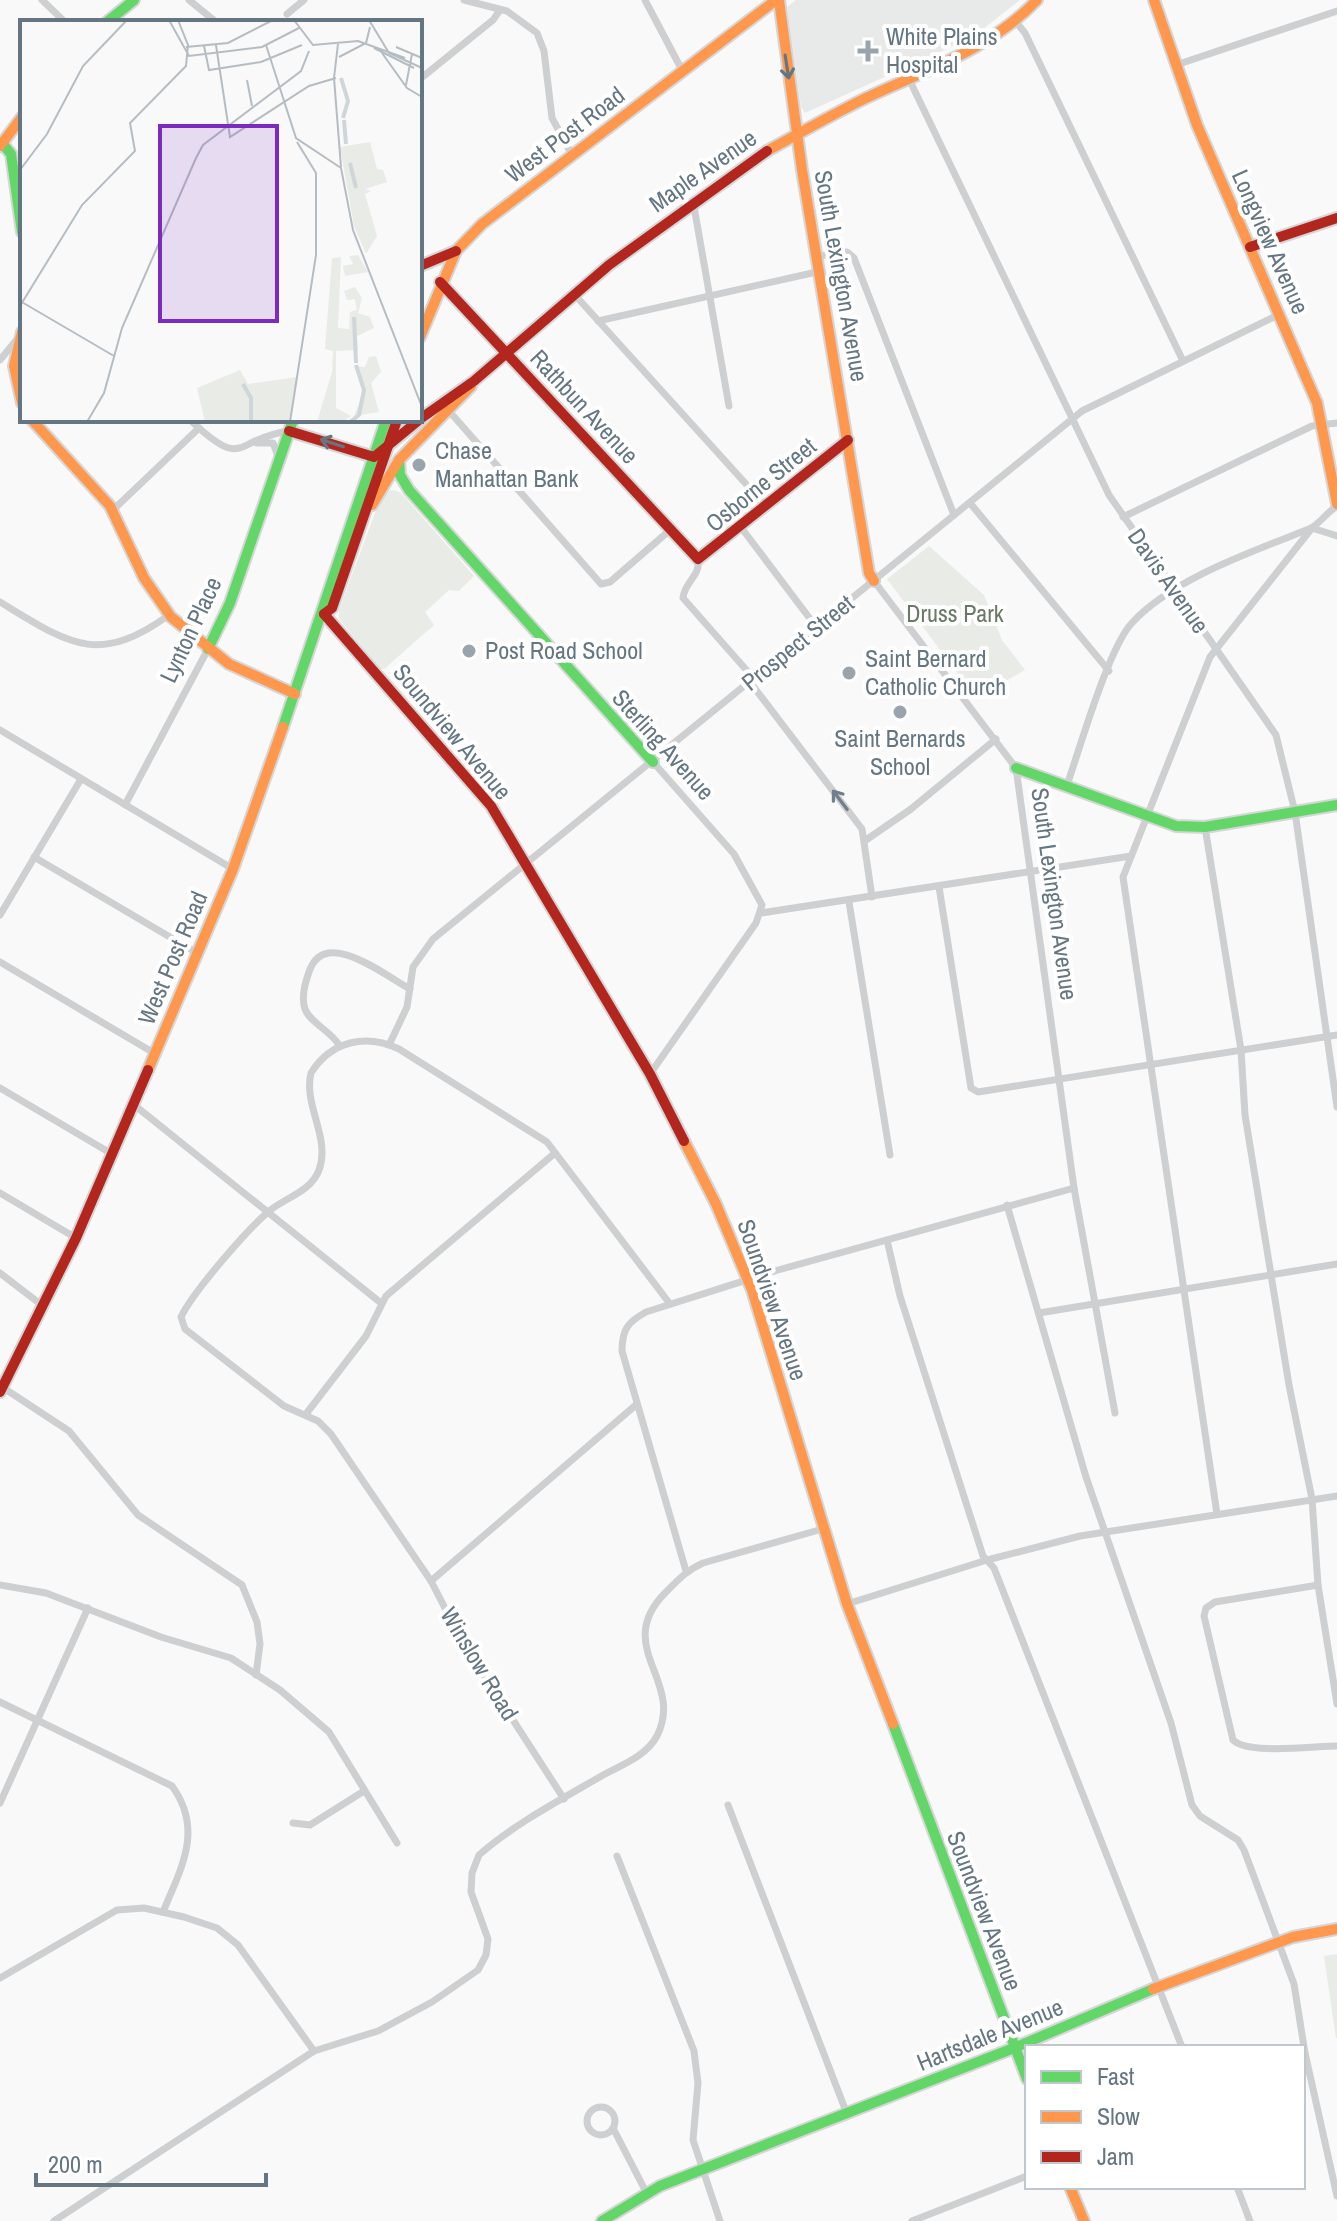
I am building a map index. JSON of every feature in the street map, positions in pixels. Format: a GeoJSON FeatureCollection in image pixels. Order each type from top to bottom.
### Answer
{"type":"FeatureCollection","features":[{"type":"Feature","properties":{"kind":"street"},"geometry":{"type":"LineString","coordinates":[[42,0],[63,20]]}},
{"type":"Feature","properties":{"kind":"street"},"geometry":{"type":"LineString","coordinates":[[109,20],[134,0]]}},
{"type":"Feature","properties":{"kind":"street"},"geometry":{"type":"LineString","coordinates":[[189,0],[214,20]]}},
{"type":"Feature","properties":{"kind":"street"},"geometry":{"type":"LineString","coordinates":[[287,14],[304,0]]}},
{"type":"Feature","properties":{"kind":"street"},"geometry":{"type":"LineString","coordinates":[[464,0],[520,18],[542,41],[550,112],[572,155]]}},
{"type":"Feature","properties":{"kind":"street"},"geometry":{"type":"LineString","coordinates":[[645,0],[683,72]]}},
{"type":"Feature","properties":{"kind":"street","name":"West Post Road"},"geometry":{"type":"LineString","coordinates":[[422,332],[440,282],[456,251],[494,214],[777,0]]}},
{"type":"Feature","properties":{"kind":"street","name":"South Lexington Avenue"},"geometry":{"type":"LineString","coordinates":[[777,0],[869,573],[1016,768],[1074,1188],[1115,1413]]}},
{"type":"Feature","properties":{"kind":"street","name":"Maple Avenue"},"geometry":{"type":"LineString","coordinates":[[422,419],[474,381],[574,294],[750,160],[798,133],[976,50],[1016,22],[1037,0]]}},
{"type":"Feature","properties":{"kind":"street","name":"Longview Avenue"},"geometry":{"type":"LineString","coordinates":[[1154,0],[1197,125],[1280,314],[1324,424],[1337,505]]}},
{"type":"Feature","properties":{"kind":"street"},"geometry":{"type":"LineString","coordinates":[[422,77],[493,20],[500,10]]}},
{"type":"Feature","properties":{"kind":"street"},"geometry":{"type":"LineString","coordinates":[[1176,65],[1337,11]]}},
{"type":"Feature","properties":{"kind":"street"},"geometry":{"type":"LineString","coordinates":[[1016,22],[1025,33],[1183,361]]}},
{"type":"Feature","properties":{"kind":"street","name":"Davis Avenue"},"geometry":{"type":"LineString","coordinates":[[909,79],[1072,419],[1123,517],[1276,735],[1295,812],[1337,1107]]}},
{"type":"Feature","properties":{"kind":"street"},"geometry":{"type":"LineString","coordinates":[[20,120],[1,144],[11,154],[20,218]]}},
{"type":"Feature","properties":{"kind":"street"},"geometry":{"type":"LineString","coordinates":[[693,201],[729,406]]}},
{"type":"Feature","properties":{"kind":"street"},"geometry":{"type":"LineString","coordinates":[[1250,247],[1337,218]]}},
{"type":"Feature","properties":{"kind":"street"},"geometry":{"type":"LineString","coordinates":[[422,265],[456,251]]}},
{"type":"Feature","properties":{"kind":"street"},"geometry":{"type":"LineString","coordinates":[[818,256],[847,252],[854,258],[954,515]]}},
{"type":"Feature","properties":{"kind":"street"},"geometry":{"type":"LineString","coordinates":[[598,321],[821,271]]}},
{"type":"Feature","properties":{"kind":"street","name":"Rathbun Avenue"},"geometry":{"type":"LineString","coordinates":[[440,282],[698,559]]}},
{"type":"Feature","properties":{"kind":"street"},"geometry":{"type":"LineString","coordinates":[[574,294],[765,505]]}},
{"type":"Feature","properties":{"kind":"street","name":"Prospect Street"},"geometry":{"type":"LineString","coordinates":[[389,1045],[404,1016],[413,967],[425,946],[1082,411],[1280,314]]}},
{"type":"Feature","properties":{"kind":"street"},"geometry":{"type":"LineString","coordinates":[[0,360],[20,335]]}},
{"type":"Feature","properties":{"kind":"street"},"geometry":{"type":"LineString","coordinates":[[20,341],[14,366],[20,394]]}},
{"type":"Feature","properties":{"kind":"street"},"geometry":{"type":"LineString","coordinates":[[360,528],[399,460],[461,399],[474,381]]}},
{"type":"Feature","properties":{"kind":"street"},"geometry":{"type":"LineString","coordinates":[[449,411],[601,584],[610,582],[670,530]]}},
{"type":"Feature","properties":{"kind":"street"},"geometry":{"type":"LineString","coordinates":[[34,422],[113,510],[145,581],[169,615],[208,649],[266,683],[295,694]]}},
{"type":"Feature","properties":{"kind":"street"},"geometry":{"type":"LineString","coordinates":[[192,422],[224,449],[238,450],[291,425],[374,457]]}},
{"type":"Feature","properties":{"kind":"street","name":"West Post Road"},"geometry":{"type":"LineString","coordinates":[[1,1390],[76,1238],[233,869],[324,614],[325,598],[385,422]]}},
{"type":"Feature","properties":{"kind":"street","name":"West Post Road"},"geometry":{"type":"LineString","coordinates":[[324,614],[332,608],[396,422]]}},
{"type":"Feature","properties":{"kind":"street","name":"Maple Avenue"},"geometry":{"type":"LineString","coordinates":[[374,457],[417,422]]}},
{"type":"Feature","properties":{"kind":"street"},"geometry":{"type":"LineString","coordinates":[[1123,517],[1312,426],[1337,423]]}},
{"type":"Feature","properties":{"kind":"street","name":"Lynton Place"},"geometry":{"type":"LineString","coordinates":[[125,805],[223,622],[291,425]]}},
{"type":"Feature","properties":{"kind":"street"},"geometry":{"type":"LineString","coordinates":[[113,510],[199,428]]}},
{"type":"Feature","properties":{"kind":"street","name":"Osborne Street"},"geometry":{"type":"LineString","coordinates":[[698,559],[848,440]]}},
{"type":"Feature","properties":{"kind":"street"},"geometry":{"type":"LineString","coordinates":[[251,445],[273,443],[278,452],[278,463]]}},
{"type":"Feature","properties":{"kind":"street","name":"Sterling Avenue"},"geometry":{"type":"LineString","coordinates":[[399,460],[399,472],[409,490],[734,854],[760,896],[761,913]]}},
{"type":"Feature","properties":{"kind":"street"},"geometry":{"type":"LineString","coordinates":[[380,489],[394,483],[409,490]]}},
{"type":"Feature","properties":{"kind":"street"},"geometry":{"type":"LineString","coordinates":[[970,503],[1109,671]]}},
{"type":"Feature","properties":{"kind":"street"},"geometry":{"type":"LineString","coordinates":[[1217,1514],[1123,886],[1131,856],[1215,648],[1312,528],[1337,505]]}},
{"type":"Feature","properties":{"kind":"street"},"geometry":{"type":"LineString","coordinates":[[740,526],[817,628]]}},
{"type":"Feature","properties":{"kind":"street"},"geometry":{"type":"LineString","coordinates":[[1067,785],[1109,671],[1132,623],[1175,590],[1290,534],[1312,528],[1337,536]]}},
{"type":"Feature","properties":{"kind":"street"},"geometry":{"type":"LineString","coordinates":[[698,559],[698,570],[685,589],[683,598],[749,673],[751,681],[862,829],[872,897]]}},
{"type":"Feature","properties":{"kind":"street"},"geometry":{"type":"LineString","coordinates":[[0,602],[68,643],[90,646],[123,642],[169,615]]}},
{"type":"Feature","properties":{"kind":"street","name":"Soundview Avenue"},"geometry":{"type":"LineString","coordinates":[[324,614],[470,779],[527,865],[650,1074],[716,1204],[748,1280],[847,1604],[1025,2074]]}},
{"type":"Feature","properties":{"kind":"street"},"geometry":{"type":"LineString","coordinates":[[0,730],[233,869]]}},
{"type":"Feature","properties":{"kind":"street"},"geometry":{"type":"LineString","coordinates":[[866,840],[911,809],[996,739]]}},
{"type":"Feature","properties":{"kind":"street"},"geometry":{"type":"LineString","coordinates":[[1016,768],[1176,826],[1205,827],[1337,805]]}},
{"type":"Feature","properties":{"kind":"street"},"geometry":{"type":"LineString","coordinates":[[0,915],[81,779]]}},
{"type":"Feature","properties":{"kind":"street"},"geometry":{"type":"LineString","coordinates":[[1205,827],[1241,1050],[1245,1115],[1289,1385],[1312,1499],[1318,1585],[1337,1704]]}},
{"type":"Feature","properties":{"kind":"street"},"geometry":{"type":"LineString","coordinates":[[650,1074],[761,913],[849,902],[1131,856]]}},
{"type":"Feature","properties":{"kind":"street"},"geometry":{"type":"LineString","coordinates":[[34,857],[197,953]]}},
{"type":"Feature","properties":{"kind":"street"},"geometry":{"type":"LineString","coordinates":[[939,887],[971,1088],[978,1092],[1337,1035]]}},
{"type":"Feature","properties":{"kind":"street"},"geometry":{"type":"LineString","coordinates":[[849,902],[890,1155]]}},
{"type":"Feature","properties":{"kind":"street"},"geometry":{"type":"LineString","coordinates":[[339,1045],[329,1031],[307,1014],[304,994],[313,961],[327,952],[343,952],[410,989]]}},
{"type":"Feature","properties":{"kind":"street"},"geometry":{"type":"LineString","coordinates":[[0,962],[154,1053]]}},
{"type":"Feature","properties":{"kind":"street"},"geometry":{"type":"LineString","coordinates":[[267,1212],[310,1184],[321,1167],[322,1145],[309,1080],[318,1063],[339,1045],[364,1042],[389,1045],[530,1130],[555,1153],[670,1304]]}},
{"type":"Feature","properties":{"kind":"street"},"geometry":{"type":"LineString","coordinates":[[0,1088],[112,1154]]}},
{"type":"Feature","properties":{"kind":"street"},"geometry":{"type":"LineString","coordinates":[[133,1104],[381,1303]]}},
{"type":"Feature","properties":{"kind":"street"},"geometry":{"type":"LineString","coordinates":[[306,1414],[366,1336],[381,1303],[555,1153]]}},
{"type":"Feature","properties":{"kind":"street"},"geometry":{"type":"LineString","coordinates":[[686,1571],[622,1351],[623,1330],[630,1321],[646,1312],[748,1280],[1074,1188]]}},
{"type":"Feature","properties":{"kind":"street"},"geometry":{"type":"LineString","coordinates":[[0,1193],[76,1238]]}},
{"type":"Feature","properties":{"kind":"street"},"geometry":{"type":"LineString","coordinates":[[1007,1205],[1104,1533],[1171,1723],[1192,1805],[1200,1816],[1230,1833],[1244,1850],[1294,1984],[1304,2045]]}},
{"type":"Feature","properties":{"kind":"street","name":"Winslow Road"},"geometry":{"type":"LineString","coordinates":[[267,1212],[188,1306],[181,1322],[185,1329],[284,1406],[306,1414],[331,1434],[431,1581],[462,1641],[564,1799]]}},
{"type":"Feature","properties":{"kind":"street"},"geometry":{"type":"LineString","coordinates":[[887,1240],[943,1433],[987,1560],[994,1568],[1181,2045]]}},
{"type":"Feature","properties":{"kind":"street"},"geometry":{"type":"LineString","coordinates":[[1039,1313],[1337,1264]]}},
{"type":"Feature","properties":{"kind":"street"},"geometry":{"type":"LineString","coordinates":[[0,1273],[42,1308]]}},
{"type":"Feature","properties":{"kind":"street"},"geometry":{"type":"LineString","coordinates":[[1,1390],[69,1431],[138,1515],[242,1585],[257,1622],[260,1644],[256,1675]]}},
{"type":"Feature","properties":{"kind":"street"},"geometry":{"type":"LineString","coordinates":[[431,1581],[637,1404]]}},
{"type":"Feature","properties":{"kind":"street"},"geometry":{"type":"LineString","coordinates":[[847,1604],[987,1560],[1104,1533],[1337,1496]]}},
{"type":"Feature","properties":{"kind":"street"},"geometry":{"type":"LineString","coordinates":[[54,2221],[314,2051],[378,2031],[432,2002],[478,1970],[486,1955],[488,1939],[471,1892],[472,1873],[479,1855],[564,1799],[627,1763],[656,1738],[663,1706],[644,1625],[651,1607],[686,1571],[826,1528]]}},
{"type":"Feature","properties":{"kind":"street"},"geometry":{"type":"LineString","coordinates":[[0,1585],[46,1593],[161,1637],[231,1658],[318,1719],[397,1843]]}},
{"type":"Feature","properties":{"kind":"street"},"geometry":{"type":"LineString","coordinates":[[1318,1585],[1230,1598],[1206,1608],[1208,1636],[1233,1740],[1242,1746],[1337,1746]]}},
{"type":"Feature","properties":{"kind":"street"},"geometry":{"type":"LineString","coordinates":[[0,1803],[88,1608]]}},
{"type":"Feature","properties":{"kind":"street"},"geometry":{"type":"LineString","coordinates":[[0,1702],[152,1773],[177,1793],[187,1814],[189,1848],[163,1912]]}},
{"type":"Feature","properties":{"kind":"street"},"geometry":{"type":"LineString","coordinates":[[293,1823],[310,1825],[364,1791]]}},
{"type":"Feature","properties":{"kind":"street"},"geometry":{"type":"LineString","coordinates":[[728,1805],[847,2114]]}},
{"type":"Feature","properties":{"kind":"street"},"geometry":{"type":"LineString","coordinates":[[617,1856],[694,2051],[698,2083],[693,2140],[720,2221]]}},
{"type":"Feature","properties":{"kind":"street"},"geometry":{"type":"LineString","coordinates":[[0,1978],[117,1910],[163,1912],[205,1922],[225,1933],[247,1957],[314,2051]]}},
{"type":"Feature","properties":{"kind":"street","name":"Hartsdale Avenue"},"geometry":{"type":"LineString","coordinates":[[602,2221],[660,2186],[1014,2048],[1158,1988],[1278,1942],[1337,1929]]}},
{"type":"Feature","properties":{"kind":"street"},"geometry":{"type":"LineString","coordinates":[[1305,2053],[1337,2196]]}},
{"type":"Feature","properties":{"kind":"street"},"geometry":{"type":"LineString","coordinates":[[613,2128],[646,2192]]}},
{"type":"Feature","properties":{"kind":"street"},"geometry":{"type":"LineString","coordinates":[[912,2221],[1025,2177]]}},
{"type":"Feature","properties":{"kind":"street"},"geometry":{"type":"LineString","coordinates":[[1071,2189],[1084,2221]]}},
{"type":"Feature","properties":{"kind":"street"},"geometry":{"type":"LineString","coordinates":[[1238,2189],[1250,2221]]}},
{"type":"Feature","properties":{"kind":"shaded area","name":"White Plains Hospital"},"geometry":{"type":"Polygon","coordinates":[[[796,0],[1020,0],[973,37],[805,113],[801,107],[787,7],[796,0]]]}},
{"type":"Feature","properties":{"kind":"green space"},"geometry":{"type":"Polygon","coordinates":[[[388,491],[401,493],[474,576],[459,591],[449,590],[425,612],[434,625],[384,669],[380,669],[339,619],[339,610],[379,502],[388,491]]]}},
{"type":"Feature","properties":{"kind":"green space","name":"Druss Park"},"geometry":{"type":"Polygon","coordinates":[[[929,546],[984,595],[1002,640],[1025,670],[976,698],[887,579],[929,546]]]}},
{"type":"Feature","properties":{"kind":"green space"},"geometry":{"type":"Polygon","coordinates":[[[1337,1954],[1337,2038],[1336,2038],[1324,1956],[1337,1954]]]}},
{"type":"Feature","properties":{"kind":"traffic: fast"},"geometry":{"type":"LineString","coordinates":[[109,20],[134,0]]}},
{"type":"Feature","properties":{"kind":"traffic: fast"},"geometry":{"type":"LineString","coordinates":[[2,143],[11,154],[20,218]]}},
{"type":"Feature","properties":{"kind":"traffic: fast"},"geometry":{"type":"LineString","coordinates":[[208,649],[230,603],[292,422]]}},
{"type":"Feature","properties":{"kind":"traffic: fast"},"geometry":{"type":"LineString","coordinates":[[283,727],[385,422]]}},
{"type":"Feature","properties":{"kind":"traffic: fast"},"geometry":{"type":"LineString","coordinates":[[399,460],[400,475],[409,490],[653,762]]}},
{"type":"Feature","properties":{"kind":"traffic: fast"},"geometry":{"type":"LineString","coordinates":[[1016,768],[1176,826],[1205,827],[1337,805]]}},
{"type":"Feature","properties":{"kind":"traffic: fast"},"geometry":{"type":"LineString","coordinates":[[893,1724],[1025,2074]]}},
{"type":"Feature","properties":{"kind":"traffic: fast"},"geometry":{"type":"LineString","coordinates":[[602,2221],[660,2186],[1014,2048],[1153,1989]]}},
{"type":"Feature","properties":{"kind":"traffic: slow"},"geometry":{"type":"LineString","coordinates":[[422,332],[456,251],[482,224],[776,0]]}},
{"type":"Feature","properties":{"kind":"traffic: slow"},"geometry":{"type":"LineString","coordinates":[[779,0],[802,170],[869,573],[874,581]]}},
{"type":"Feature","properties":{"kind":"traffic: slow"},"geometry":{"type":"LineString","coordinates":[[767,151],[854,104],[978,45],[1037,0]]}},
{"type":"Feature","properties":{"kind":"traffic: slow"},"geometry":{"type":"LineString","coordinates":[[1154,0],[1197,125],[1317,403],[1337,504]]}},
{"type":"Feature","properties":{"kind":"traffic: slow"},"geometry":{"type":"LineString","coordinates":[[0,146],[20,120]]}},
{"type":"Feature","properties":{"kind":"traffic: slow"},"geometry":{"type":"LineString","coordinates":[[20,340],[14,366],[20,394]]}},
{"type":"Feature","properties":{"kind":"traffic: slow"},"geometry":{"type":"LineString","coordinates":[[372,505],[399,460],[471,386]]}},
{"type":"Feature","properties":{"kind":"traffic: slow"},"geometry":{"type":"LineString","coordinates":[[34,422],[110,506],[144,578],[171,617],[229,664],[295,694]]}},
{"type":"Feature","properties":{"kind":"traffic: slow"},"geometry":{"type":"LineString","coordinates":[[148,1070],[233,869],[283,727]]}},
{"type":"Feature","properties":{"kind":"traffic: slow"},"geometry":{"type":"LineString","coordinates":[[684,1141],[716,1204],[752,1290],[847,1604],[893,1724]]}},
{"type":"Feature","properties":{"kind":"traffic: slow"},"geometry":{"type":"LineString","coordinates":[[1153,1989],[1293,1937],[1337,1929]]}},
{"type":"Feature","properties":{"kind":"traffic: slow"},"geometry":{"type":"LineString","coordinates":[[1071,2189],[1084,2221]]}},
{"type":"Feature","properties":{"kind":"traffic: jam"},"geometry":{"type":"LineString","coordinates":[[422,418],[474,381],[609,265],[767,151]]}},
{"type":"Feature","properties":{"kind":"traffic: jam"},"geometry":{"type":"LineString","coordinates":[[1250,247],[1337,218]]}},
{"type":"Feature","properties":{"kind":"traffic: jam"},"geometry":{"type":"LineString","coordinates":[[422,265],[456,251]]}},
{"type":"Feature","properties":{"kind":"traffic: jam"},"geometry":{"type":"LineString","coordinates":[[440,282],[698,559],[848,440]]}},
{"type":"Feature","properties":{"kind":"traffic: jam"},"geometry":{"type":"LineString","coordinates":[[324,614],[332,608],[396,422]]}},
{"type":"Feature","properties":{"kind":"traffic: jam"},"geometry":{"type":"LineString","coordinates":[[289,431],[374,457],[417,422]]}},
{"type":"Feature","properties":{"kind":"traffic: jam"},"geometry":{"type":"LineString","coordinates":[[324,614],[491,806],[650,1074],[684,1141]]}},
{"type":"Feature","properties":{"kind":"traffic: jam"},"geometry":{"type":"LineString","coordinates":[[0,1392],[76,1238],[148,1070]]}},
{"type":"Feature","properties":{"kind":"place","name":"White Plains Hospital"},"geometry":{"type":"Point","coordinates":[868,51]}},
{"type":"Feature","properties":{"kind":"place","name":"Chase Manhattan Bank"},"geometry":{"type":"Point","coordinates":[419,465]}},
{"type":"Feature","properties":{"kind":"place","name":"Post Road School"},"geometry":{"type":"Point","coordinates":[469,651]}},
{"type":"Feature","properties":{"kind":"place","name":"Saint Bernard Catholic Church"},"geometry":{"type":"Point","coordinates":[849,673]}},
{"type":"Feature","properties":{"kind":"place","name":"Saint Bernards School"},"geometry":{"type":"Point","coordinates":[900,712]}}]}
